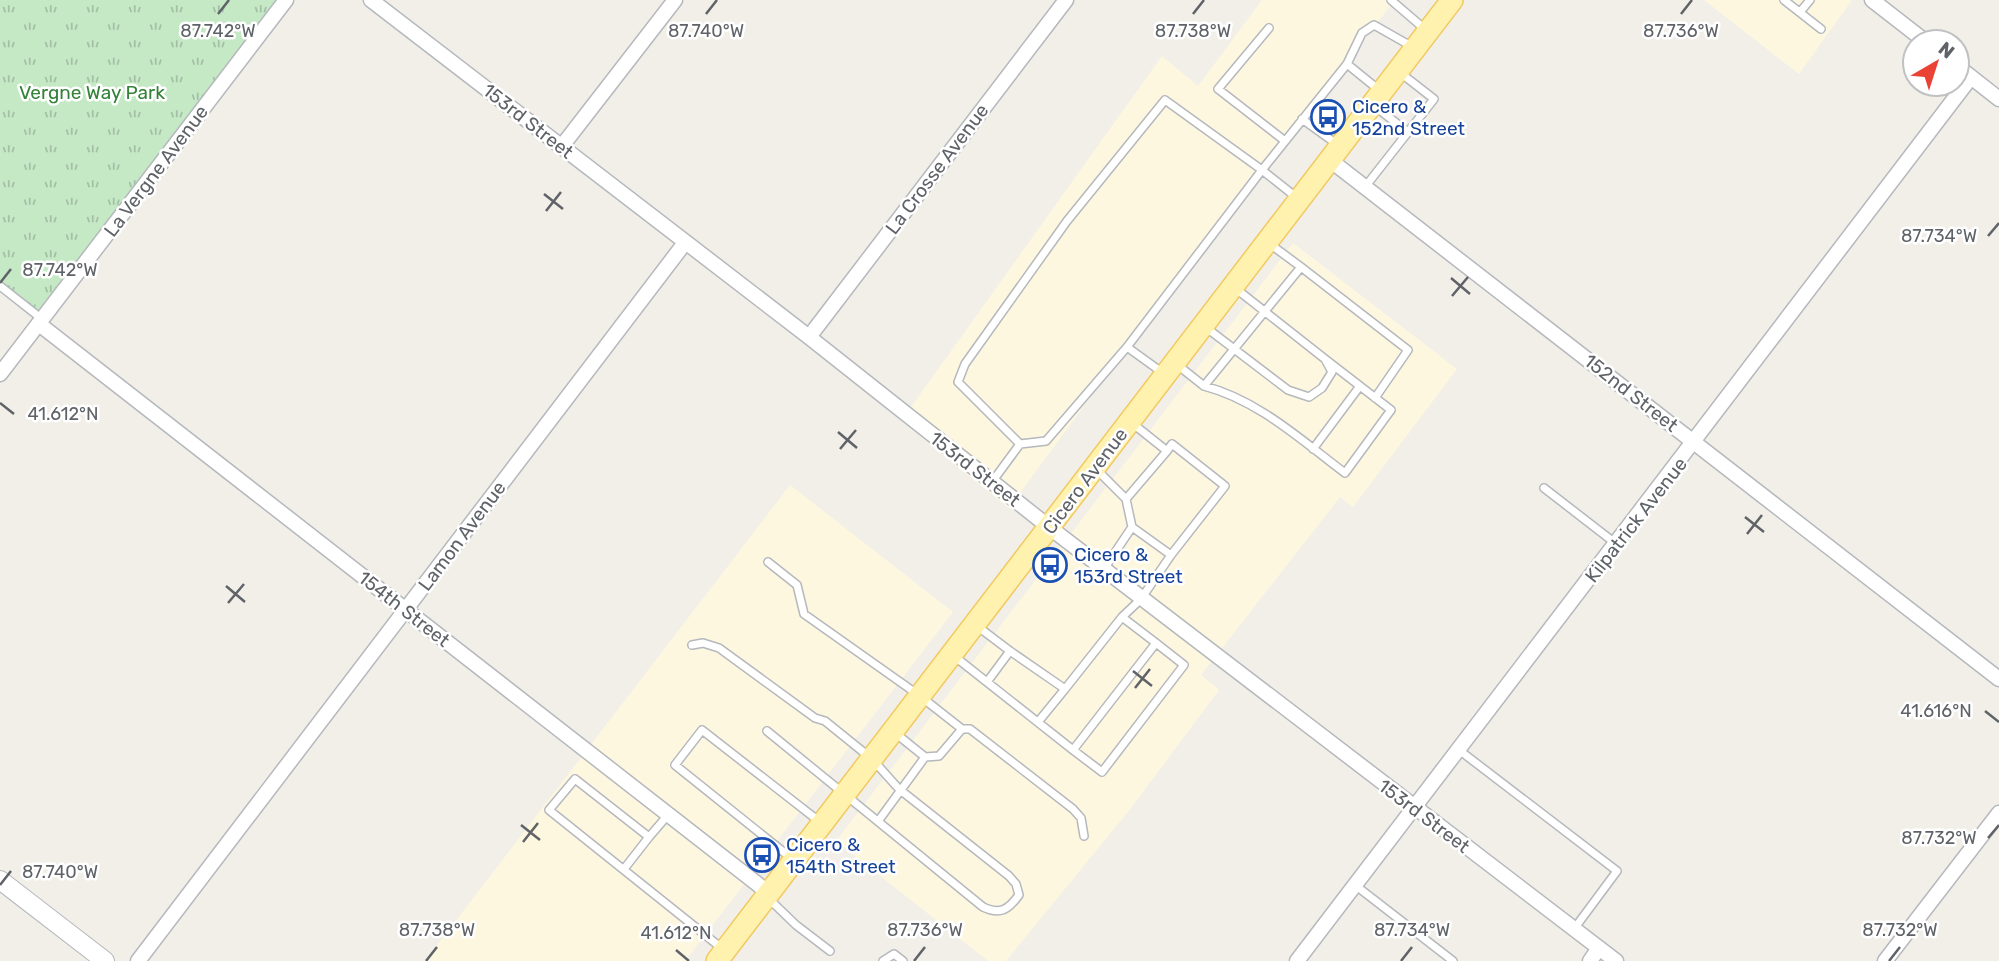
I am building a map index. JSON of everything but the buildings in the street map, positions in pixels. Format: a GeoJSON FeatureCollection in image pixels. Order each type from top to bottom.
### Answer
{"type":"FeatureCollection","features":[{"type":"Feature","properties":{"kind":"main road","name":"Cicero Avenue"},"geometry":{"type":"LineString","coordinates":[[721,956],[1452,0]]}},
{"type":"Feature","properties":{"kind":"street","name":"La Vergne Avenue"},"geometry":{"type":"LineString","coordinates":[[0,374],[286,0]]}},
{"type":"Feature","properties":{"kind":"street","name":"153rd Street"},"geometry":{"type":"LineString","coordinates":[[371,0],[562,146],[684,244],[809,337],[1141,599],[1616,961]]}},
{"type":"Feature","properties":{"kind":"street"},"geometry":{"type":"LineString","coordinates":[[562,146],[675,0]]}},
{"type":"Feature","properties":{"kind":"street","name":"La Crosse Avenue"},"geometry":{"type":"LineString","coordinates":[[809,337],[1066,0]]}},
{"type":"Feature","properties":{"kind":"street"},"geometry":{"type":"LineString","coordinates":[[1872,0],[1908,28]]}},
{"type":"Feature","properties":{"kind":"street"},"geometry":{"type":"LineString","coordinates":[[1971,77],[1999,99]]}},
{"type":"Feature","properties":{"kind":"street","name":"Kilpatrick Avenue"},"geometry":{"type":"LineString","coordinates":[[1297,961],[1695,443],[1955,98]]}},
{"type":"Feature","properties":{"kind":"street","name":"152nd Street"},"geometry":{"type":"LineString","coordinates":[[1335,153],[1365,187],[1999,679]]}},
{"type":"Feature","properties":{"kind":"street","name":"Lamon Avenue"},"geometry":{"type":"LineString","coordinates":[[138,961],[684,244]]}},
{"type":"Feature","properties":{"kind":"street","name":"154th Street"},"geometry":{"type":"LineString","coordinates":[[41,322],[768,895]]}},
{"type":"Feature","properties":{"kind":"street"},"geometry":{"type":"LineString","coordinates":[[1885,961],[1999,813]]}},
{"type":"Feature","properties":{"kind":"street"},"geometry":{"type":"LineString","coordinates":[[0,880],[104,961]]}},
{"type":"Feature","properties":{"kind":"street"},"geometry":{"type":"LineString","coordinates":[[1590,961],[1599,948]]}},
{"type":"Feature","properties":{"kind":"lane"},"geometry":{"type":"LineString","coordinates":[[1391,0],[1428,31]]}},
{"type":"Feature","properties":{"kind":"lane"},"geometry":{"type":"LineString","coordinates":[[1784,0],[1821,29]]}},
{"type":"Feature","properties":{"kind":"lane"},"geometry":{"type":"LineString","coordinates":[[1800,12],[1810,0]]}},
{"type":"Feature","properties":{"kind":"lane"},"geometry":{"type":"LineString","coordinates":[[992,482],[1020,444],[1046,441],[1116,356],[1127,347],[1302,118],[1347,64],[1362,33],[1374,25],[1415,49]]}},
{"type":"Feature","properties":{"kind":"lane"},"geometry":{"type":"LineString","coordinates":[[1269,28],[1218,89],[1285,141]]}},
{"type":"Feature","properties":{"kind":"lane"},"geometry":{"type":"LineString","coordinates":[[1347,64],[1408,132]]}},
{"type":"Feature","properties":{"kind":"lane"},"geometry":{"type":"LineString","coordinates":[[1365,187],[1434,99],[1398,71]]}},
{"type":"Feature","properties":{"kind":"lane"},"geometry":{"type":"LineString","coordinates":[[1020,444],[958,382],[965,364],[1067,221],[1164,100],[1300,200]]}},
{"type":"Feature","properties":{"kind":"lane"},"geometry":{"type":"LineString","coordinates":[[1302,118],[1335,153]]}},
{"type":"Feature","properties":{"kind":"lane"},"geometry":{"type":"LineString","coordinates":[[1267,242],[1408,350],[1375,398]]}},
{"type":"Feature","properties":{"kind":"lane"},"geometry":{"type":"LineString","coordinates":[[1204,386],[1301,267]]}},
{"type":"Feature","properties":{"kind":"lane"},"geometry":{"type":"LineString","coordinates":[[0,286],[41,322]]}},
{"type":"Feature","properties":{"kind":"lane"},"geometry":{"type":"LineString","coordinates":[[1127,347],[1204,386],[1231,393],[1257,408],[1345,473],[1391,410],[1266,310],[1233,287]]}},
{"type":"Feature","properties":{"kind":"lane"},"geometry":{"type":"LineString","coordinates":[[1203,326],[1288,390],[1309,397],[1322,388],[1332,372],[1325,359]]}},
{"type":"Feature","properties":{"kind":"lane"},"geometry":{"type":"LineString","coordinates":[[1312,449],[1360,386]]}},
{"type":"Feature","properties":{"kind":"lane"},"geometry":{"type":"LineString","coordinates":[[1130,422],[1167,451]]}},
{"type":"Feature","properties":{"kind":"lane"},"geometry":{"type":"LineString","coordinates":[[1038,722],[1122,617],[1141,599],[1171,555],[1225,486],[1172,444],[1126,499]]}},
{"type":"Feature","properties":{"kind":"lane"},"geometry":{"type":"LineString","coordinates":[[1094,468],[1126,499],[1132,527],[1171,555]]}},
{"type":"Feature","properties":{"kind":"lane"},"geometry":{"type":"LineString","coordinates":[[1544,488],[1617,544]]}},
{"type":"Feature","properties":{"kind":"lane"},"geometry":{"type":"LineString","coordinates":[[1103,569],[1132,527]]}},
{"type":"Feature","properties":{"kind":"lane"},"geometry":{"type":"LineString","coordinates":[[768,562],[797,585],[803,614],[920,696],[962,729],[970,729],[1073,809],[1081,818],[1084,836]]}},
{"type":"Feature","properties":{"kind":"lane"},"geometry":{"type":"LineString","coordinates":[[952,654],[1102,772],[1184,665],[1122,617]]}},
{"type":"Feature","properties":{"kind":"lane"},"geometry":{"type":"LineString","coordinates":[[975,624],[1065,689]]}},
{"type":"Feature","properties":{"kind":"lane"},"geometry":{"type":"LineString","coordinates":[[692,645],[703,643],[731,655],[872,759],[899,789],[1009,876],[1016,884],[1019,895],[1004,911],[993,912],[983,907],[767,731]]}},
{"type":"Feature","properties":{"kind":"lane"},"geometry":{"type":"LineString","coordinates":[[1073,750],[1156,643]]}},
{"type":"Feature","properties":{"kind":"lane"},"geometry":{"type":"LineString","coordinates":[[987,682],[1010,651]]}},
{"type":"Feature","properties":{"kind":"lane"},"geometry":{"type":"LineString","coordinates":[[879,820],[899,789],[925,757],[939,755],[962,729]]}},
{"type":"Feature","properties":{"kind":"lane"},"geometry":{"type":"LineString","coordinates":[[794,861],[675,765],[702,730],[822,824]]}},
{"type":"Feature","properties":{"kind":"lane"},"geometry":{"type":"LineString","coordinates":[[893,731],[925,757]]}},
{"type":"Feature","properties":{"kind":"lane"},"geometry":{"type":"LineString","coordinates":[[1459,750],[1617,871],[1574,929]]}},
{"type":"Feature","properties":{"kind":"lane"},"geometry":{"type":"LineString","coordinates":[[649,837],[575,779],[549,810],[624,869],[721,956]]}},
{"type":"Feature","properties":{"kind":"lane"},"geometry":{"type":"LineString","coordinates":[[624,869],[668,815]]}},
{"type":"Feature","properties":{"kind":"lane"},"geometry":{"type":"LineString","coordinates":[[1355,885],[1453,961]]}},
{"type":"Feature","properties":{"kind":"lane"},"geometry":{"type":"LineString","coordinates":[[768,895],[796,925],[830,951]]}},
{"type":"Feature","properties":{"kind":"lane"},"geometry":{"type":"LineString","coordinates":[[883,961],[894,954],[903,961]]}},
{"type":"Feature","properties":{"kind":"lane"},"geometry":{"type":"LineString","coordinates":[[1438,961],[1444,954]]}},
{"type":"Feature","properties":{"kind":"shaded area"},"geometry":{"type":"Polygon","coordinates":[[[1262,0],[1395,0],[1161,301],[1009,508],[901,421],[1162,56],[1198,86],[1262,0]]]}},
{"type":"Feature","properties":{"kind":"shaded area"},"geometry":{"type":"Polygon","coordinates":[[[1704,0],[1852,0],[1799,74],[1704,0]]]}},
{"type":"Feature","properties":{"kind":"shaded area"},"geometry":{"type":"Polygon","coordinates":[[[1293,243],[1457,369],[1353,507],[1340,497],[1201,675],[1219,690],[1131,808],[1006,961],[988,961],[836,841],[1293,243]]]}},
{"type":"Feature","properties":{"kind":"shaded area"},"geometry":{"type":"Polygon","coordinates":[[[790,485],[953,612],[685,961],[425,961],[790,485]]]}},
{"type":"Feature","properties":{"kind":"green space","name":"Vergne Way Park"},"geometry":{"type":"Polygon","coordinates":[[[0,0],[277,0],[37,317],[0,288],[0,0]]]}},
{"type":"Feature","properties":{"kind":"place","name":"Cicero & 152nd Street"},"geometry":{"type":"Point","coordinates":[1328,117]}},
{"type":"Feature","properties":{"kind":"place","name":"Cicero & 153rd Street"},"geometry":{"type":"Point","coordinates":[1050,565]}},
{"type":"Feature","properties":{"kind":"place","name":"Cicero & 154th Street"},"geometry":{"type":"Point","coordinates":[762,855]}}]}
